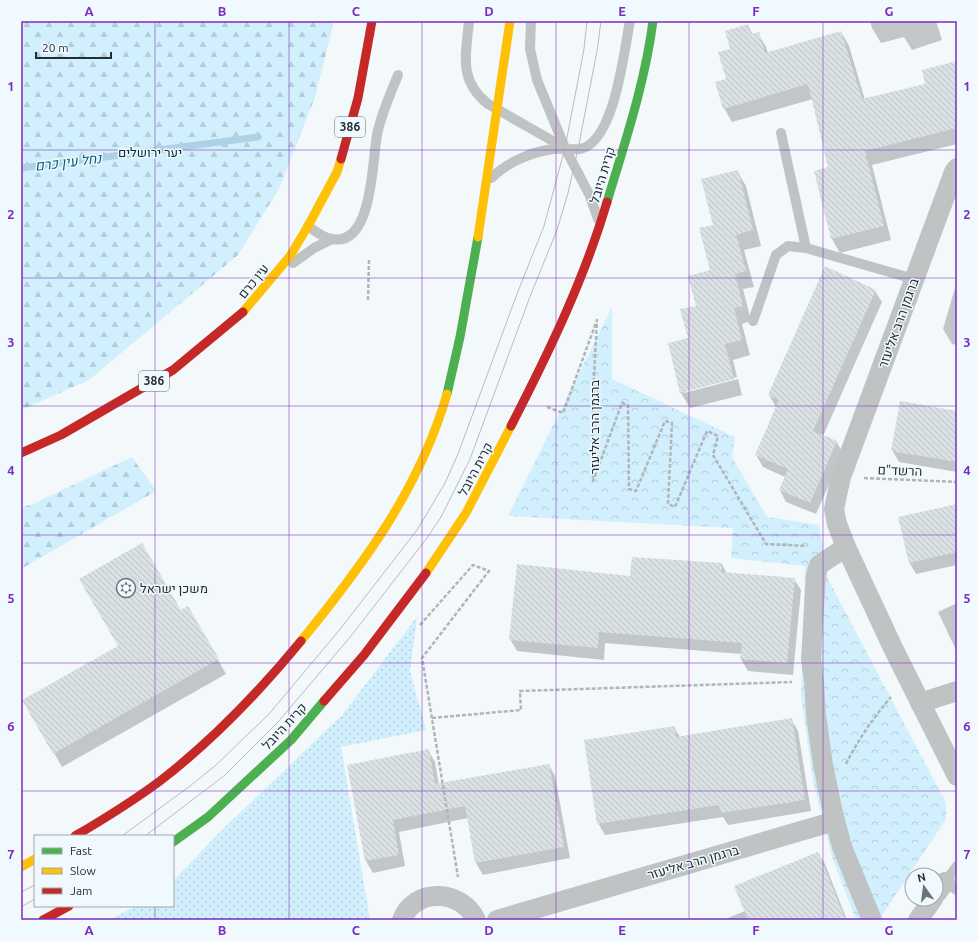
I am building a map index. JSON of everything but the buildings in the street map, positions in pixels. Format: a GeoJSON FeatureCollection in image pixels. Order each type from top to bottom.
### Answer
{"type":"FeatureCollection","features":[{"type":"Feature","properties":{"kind":"main road","name":"עין כרם"},"geometry":{"type":"LineString","coordinates":[[21,453],[61,434],[173,370],[246,310],[268,284],[290,256],[337,172],[358,98],[372,21]]}},
{"type":"Feature","properties":{"kind":"main road"},"geometry":{"type":"LineString","coordinates":[[77,835],[118,811],[171,772],[215,732],[279,668],[373,548],[408,491],[422,463],[438,422],[450,385],[473,267],[498,110],[510,21]]}},
{"type":"Feature","properties":{"kind":"main road","name":"קרית היובל"},"geometry":{"type":"LineString","coordinates":[[174,841],[208,817],[291,740],[364,655],[419,584],[466,513],[542,365],[575,290],[600,226],[638,99],[650,45],[653,21]]}},
{"type":"Feature","properties":{"kind":"main road"},"geometry":{"type":"LineString","coordinates":[[21,867],[34,860]]}},
{"type":"Feature","properties":{"kind":"main road"},"geometry":{"type":"LineString","coordinates":[[43,920],[67,907]]}},
{"type":"Feature","properties":{"kind":"street","name":"ברגמן הרב אליעזר"},"geometry":{"type":"LineString","coordinates":[[957,168],[954,172],[841,478],[834,509],[837,524],[846,547],[908,679],[957,776]]}},
{"type":"Feature","properties":{"kind":"street"},"geometry":{"type":"LineString","coordinates":[[846,547],[819,565],[817,570],[811,659],[816,715],[823,765],[835,821],[842,847],[872,920]]}},
{"type":"Feature","properties":{"kind":"street"},"geometry":{"type":"LineString","coordinates":[[920,703],[957,692]]}},
{"type":"Feature","properties":{"kind":"street","name":"ברגמן הרב אליעזר"},"geometry":{"type":"LineString","coordinates":[[496,920],[835,821]]}},
{"type":"Feature","properties":{"kind":"street"},"geometry":{"type":"LineString","coordinates":[[402,920],[403,916],[412,906],[422,899],[436,895],[450,897],[462,903],[473,913],[476,920]]}},
{"type":"Feature","properties":{"kind":"street"},"geometry":{"type":"LineString","coordinates":[[918,920],[927,907]]}},
{"type":"Feature","properties":{"kind":"lane"},"geometry":{"type":"LineString","coordinates":[[469,21],[465,64],[468,77],[478,96],[498,110],[565,148],[574,150],[589,144],[597,136],[607,120],[616,93],[630,21]]}},
{"type":"Feature","properties":{"kind":"lane"},"geometry":{"type":"LineString","coordinates":[[530,21],[530,49],[536,80],[565,148],[590,196],[600,226]]}},
{"type":"Feature","properties":{"kind":"lane"},"geometry":{"type":"LineString","coordinates":[[268,284],[314,248],[332,239],[341,239],[351,235],[356,231],[363,218],[368,198],[377,136],[383,112],[398,75]]}},
{"type":"Feature","properties":{"kind":"lane"},"geometry":{"type":"LineString","coordinates":[[781,133],[806,248]]}},
{"type":"Feature","properties":{"kind":"lane"},"geometry":{"type":"LineString","coordinates":[[487,182],[505,167],[529,155],[540,151],[565,148]]}},
{"type":"Feature","properties":{"kind":"lane"},"geometry":{"type":"LineString","coordinates":[[308,226],[332,239]]}},
{"type":"Feature","properties":{"kind":"lane"},"geometry":{"type":"LineString","coordinates":[[752,321],[776,255],[788,246],[806,248],[914,279]]}},
{"type":"Feature","properties":{"kind":"lane"},"geometry":{"type":"LineString","coordinates":[[946,889],[957,866]]}},
{"type":"Feature","properties":{"kind":"path"},"geometry":{"type":"LineString","coordinates":[[368,300],[370,260]]}},
{"type":"Feature","properties":{"kind":"path","name":"ברגמן הרב אליעזר"},"geometry":{"type":"LineString","coordinates":[[526,398],[563,413],[597,320],[593,390],[593,481],[622,403],[628,405],[629,489],[636,491],[666,421],[672,423],[668,504],[675,506],[707,431],[718,436],[713,455],[766,544],[846,547]]}},
{"type":"Feature","properties":{"kind":"path","name":"הרשד\"ם"},"geometry":{"type":"LineString","coordinates":[[841,478],[957,482]]}},
{"type":"Feature","properties":{"kind":"path"},"geometry":{"type":"LineString","coordinates":[[418,627],[473,565],[489,571],[422,658],[462,903]]}},
{"type":"Feature","properties":{"kind":"path"},"geometry":{"type":"LineString","coordinates":[[844,770],[853,751],[876,714],[908,679]]}},
{"type":"Feature","properties":{"kind":"path"},"geometry":{"type":"LineString","coordinates":[[432,718],[521,710],[520,692],[814,681]]}},
{"type":"Feature","properties":{"kind":"green space","name":"יער ירושלים"},"geometry":{"type":"Polygon","coordinates":[[[21,21],[334,21],[315,97],[279,189],[238,255],[89,380],[21,410],[21,21]]]}},
{"type":"Feature","properties":{"kind":"green space"},"geometry":{"type":"Polygon","coordinates":[[[612,307],[612,379],[735,437],[732,457],[767,517],[819,525],[828,579],[946,803],[946,819],[914,867],[904,867],[904,882],[879,920],[856,920],[832,857],[813,781],[801,696],[805,566],[731,558],[733,528],[508,516],[612,307]]]}},
{"type":"Feature","properties":{"kind":"green space"},"geometry":{"type":"Polygon","coordinates":[[[132,457],[156,491],[21,569],[21,508],[33,504],[132,457]]]}},
{"type":"Feature","properties":{"kind":"green space"},"geometry":{"type":"Polygon","coordinates":[[[417,617],[410,671],[426,730],[341,747],[370,920],[109,920],[133,907],[174,907],[174,880],[221,831],[342,715],[417,617]]]}},
{"type":"Feature","properties":{"kind":"waterway","name":"נחל עין כרם"},"geometry":{"type":"LineString","coordinates":[[21,168],[258,137]]}},
{"type":"Feature","properties":{"kind":"tram line"},"geometry":{"type":"LineString","coordinates":[[123,835],[216,765],[269,714],[341,628],[417,530],[445,483],[458,454],[517,294],[544,226],[565,148],[584,49],[587,21]]}},
{"type":"Feature","properties":{"kind":"tram line"},"geometry":{"type":"LineString","coordinates":[[146,835],[225,775],[278,722],[351,636],[427,538],[441,517],[470,459],[531,294],[557,230],[568,193],[578,149],[597,51],[601,21]]}},
{"type":"Feature","properties":{"kind":"tram line"},"geometry":{"type":"LineString","coordinates":[[21,892],[34,886]]}},
{"type":"Feature","properties":{"kind":"tram line"},"geometry":{"type":"LineString","coordinates":[[21,907],[34,900]]}},
{"type":"Feature","properties":{"kind":"traffic: fast"},"geometry":{"type":"LineString","coordinates":[[607,202],[640,90],[653,21]]}},
{"type":"Feature","properties":{"kind":"traffic: fast"},"geometry":{"type":"LineString","coordinates":[[447,394],[460,337],[478,237]]}},
{"type":"Feature","properties":{"kind":"traffic: fast"},"geometry":{"type":"LineString","coordinates":[[174,841],[208,817],[291,740],[324,701]]}},
{"type":"Feature","properties":{"kind":"traffic: slow"},"geometry":{"type":"LineString","coordinates":[[478,237],[510,21]]}},
{"type":"Feature","properties":{"kind":"traffic: slow"},"geometry":{"type":"LineString","coordinates":[[243,312],[290,256],[337,172],[341,159]]}},
{"type":"Feature","properties":{"kind":"traffic: slow"},"geometry":{"type":"LineString","coordinates":[[301,641],[346,584],[387,525],[421,462],[435,429],[447,394]]}},
{"type":"Feature","properties":{"kind":"traffic: slow"},"geometry":{"type":"LineString","coordinates":[[426,573],[466,513],[511,426]]}},
{"type":"Feature","properties":{"kind":"traffic: slow"},"geometry":{"type":"LineString","coordinates":[[21,867],[34,860]]}},
{"type":"Feature","properties":{"kind":"traffic: jam"},"geometry":{"type":"LineString","coordinates":[[341,159],[358,98],[372,21]]}},
{"type":"Feature","properties":{"kind":"traffic: jam"},"geometry":{"type":"LineString","coordinates":[[511,426],[564,316],[588,260],[607,202]]}},
{"type":"Feature","properties":{"kind":"traffic: jam"},"geometry":{"type":"LineString","coordinates":[[21,453],[61,435],[173,370],[243,312]]}},
{"type":"Feature","properties":{"kind":"traffic: jam"},"geometry":{"type":"LineString","coordinates":[[324,701],[364,655],[426,573]]}},
{"type":"Feature","properties":{"kind":"traffic: jam"},"geometry":{"type":"LineString","coordinates":[[77,835],[118,810],[179,766],[216,733],[252,697],[301,641]]}},
{"type":"Feature","properties":{"kind":"traffic: jam"},"geometry":{"type":"LineString","coordinates":[[43,920],[67,907]]}},
{"type":"Feature","properties":{"kind":"place","name":"משכן ישראל"},"geometry":{"type":"Point","coordinates":[126,588]}}]}
